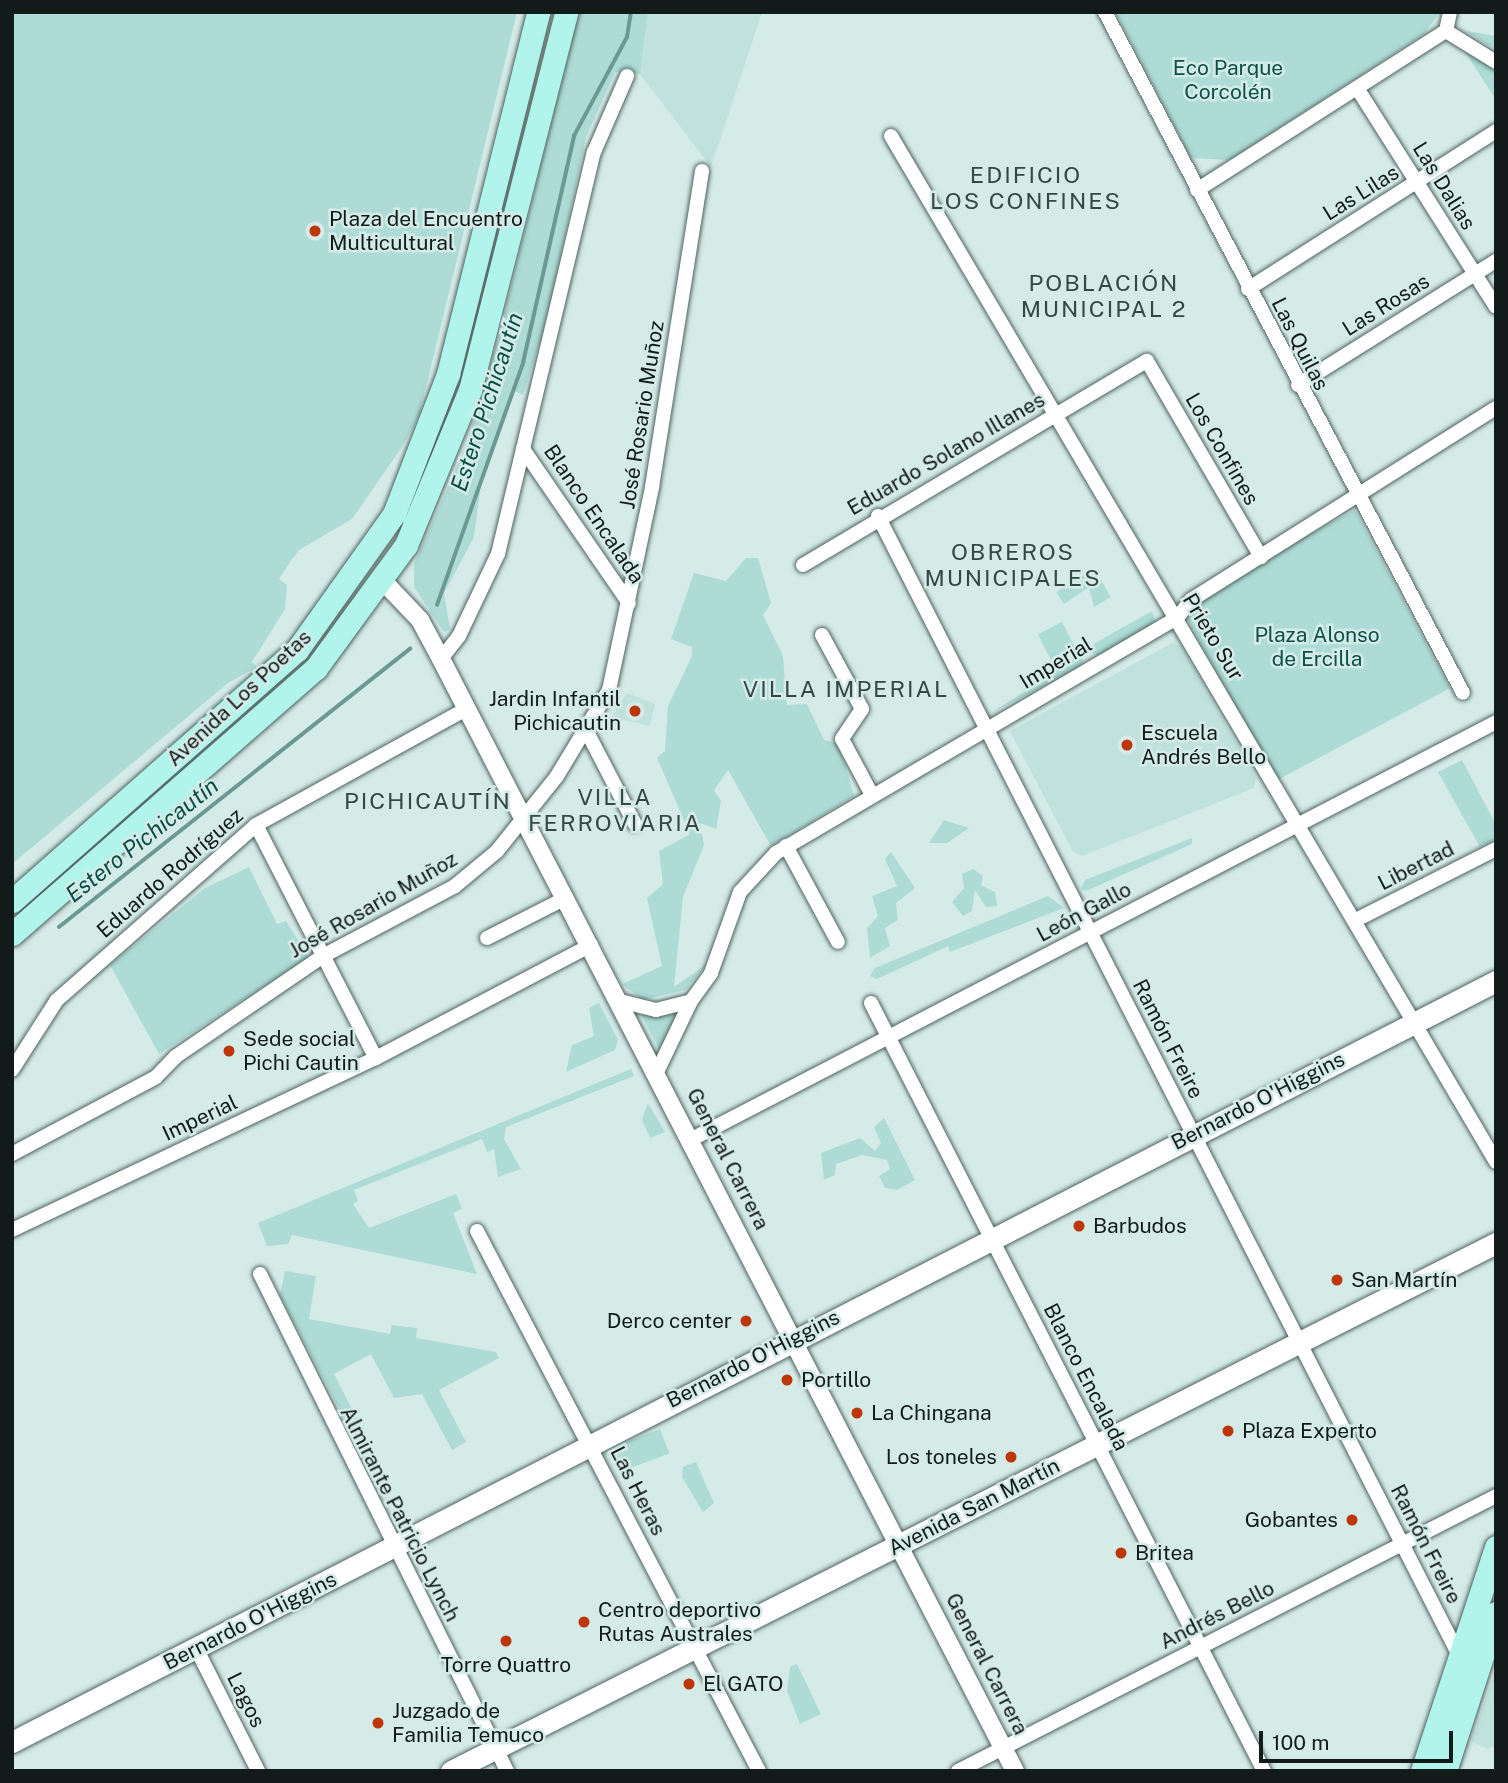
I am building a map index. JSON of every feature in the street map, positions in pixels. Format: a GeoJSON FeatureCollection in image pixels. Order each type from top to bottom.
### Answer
{"type":"FeatureCollection","features":[{"type":"Feature","properties":{"kind":"main road","name":"Avenida Los Poetas"},"geometry":{"type":"LineString","coordinates":[[12,901],[297,650],[394,514],[448,374],[538,12]]}},
{"type":"Feature","properties":{"kind":"main road","name":"Avenida Los Poetas"},"geometry":{"type":"LineString","coordinates":[[12,934],[271,712],[347,632],[383,581],[426,504],[470,390],[566,12]]}},
{"type":"Feature","properties":{"kind":"main road"},"geometry":{"type":"LineString","coordinates":[[383,581],[383,542],[394,514]]}},
{"type":"Feature","properties":{"kind":"main road","name":"Bernardo O'Higgins"},"geometry":{"type":"LineString","coordinates":[[12,1742],[394,1548],[795,1337],[1496,981]]}},
{"type":"Feature","properties":{"kind":"main road","name":"Avenida San Martín"},"geometry":{"type":"LineString","coordinates":[[452,1771],[1496,1243]]}},
{"type":"Feature","properties":{"kind":"main road"},"geometry":{"type":"LineString","coordinates":[[1422,1771],[1496,1547]]}},
{"type":"Feature","properties":{"kind":"main road"},"geometry":{"type":"LineString","coordinates":[[1444,1771],[1496,1613]]}},
{"type":"Feature","properties":{"kind":"street","name":"Las Quilas"},"geometry":{"type":"LineString","coordinates":[[1105,12],[1356,499],[1463,693]]}},
{"type":"Feature","properties":{"kind":"street"},"geometry":{"type":"LineString","coordinates":[[1197,190],[1446,30],[1450,12]]}},
{"type":"Feature","properties":{"kind":"street"},"geometry":{"type":"LineString","coordinates":[[1446,30],[1496,62]]}},
{"type":"Feature","properties":{"kind":"street"},"geometry":{"type":"LineString","coordinates":[[440,659],[490,578],[594,152],[627,76]]}},
{"type":"Feature","properties":{"kind":"street","name":"Las Dalias"},"geometry":{"type":"LineString","coordinates":[[1357,89],[1496,307]]}},
{"type":"Feature","properties":{"kind":"street","name":"Las Lilas"},"geometry":{"type":"LineString","coordinates":[[1248,289],[1496,131]]}},
{"type":"Feature","properties":{"kind":"street","name":"Prieto Sur"},"geometry":{"type":"LineString","coordinates":[[891,136],[1056,420],[1356,920],[1496,1162]]}},
{"type":"Feature","properties":{"kind":"street","name":"José Rosario Muñoz"},"geometry":{"type":"LineString","coordinates":[[12,1154],[156,1077],[175,1057],[323,956],[455,886],[524,818],[586,730],[609,690],[629,604],[702,171]]}},
{"type":"Feature","properties":{"kind":"street","name":"Las Rosas"},"geometry":{"type":"LineString","coordinates":[[1298,385],[1496,261]]}},
{"type":"Feature","properties":{"kind":"street","name":"Eduardo Solano Illanes"},"geometry":{"type":"LineString","coordinates":[[803,565],[878,516],[1056,420],[1079,397],[1147,361]]}},
{"type":"Feature","properties":{"kind":"street","name":"Los Confines"},"geometry":{"type":"LineString","coordinates":[[1147,361],[1261,557]]}},
{"type":"Feature","properties":{"kind":"street","name":"Imperial"},"geometry":{"type":"LineString","coordinates":[[657,1072],[691,1000],[711,973],[740,892],[786,846],[1177,618],[1191,600],[1356,499],[1496,408]]}},
{"type":"Feature","properties":{"kind":"street","name":"Blanco Encalada"},"geometry":{"type":"LineString","coordinates":[[523,449],[629,604]]}},
{"type":"Feature","properties":{"kind":"street","name":"Ramón Freire"},"geometry":{"type":"LineString","coordinates":[[878,516],[1460,1655],[1471,1689]]}},
{"type":"Feature","properties":{"kind":"street","name":"General Carrera"},"geometry":{"type":"LineString","coordinates":[[383,581],[419,620],[440,659],[795,1337],[1015,1771]]}},
{"type":"Feature","properties":{"kind":"street"},"geometry":{"type":"LineString","coordinates":[[822,635],[862,709],[842,739],[872,795]]}},
{"type":"Feature","properties":{"kind":"street","name":"Eduardo Rodríguez"},"geometry":{"type":"LineString","coordinates":[[12,1070],[57,1000],[256,825],[466,709]]}},
{"type":"Feature","properties":{"kind":"street","name":"León Gallo"},"geometry":{"type":"LineString","coordinates":[[692,1139],[1496,722]]}},
{"type":"Feature","properties":{"kind":"street"},"geometry":{"type":"LineString","coordinates":[[586,730],[635,824]]}},
{"type":"Feature","properties":{"kind":"street"},"geometry":{"type":"LineString","coordinates":[[256,825],[376,1058]]}},
{"type":"Feature","properties":{"kind":"street"},"geometry":{"type":"LineString","coordinates":[[786,846],[838,942]]}},
{"type":"Feature","properties":{"kind":"street","name":"Libertad"},"geometry":{"type":"LineString","coordinates":[[1356,920],[1496,849]]}},
{"type":"Feature","properties":{"kind":"street"},"geometry":{"type":"LineString","coordinates":[[487,938],[566,898]]}},
{"type":"Feature","properties":{"kind":"street","name":"Imperial"},"geometry":{"type":"LineString","coordinates":[[12,1230],[376,1058],[591,945]]}},
{"type":"Feature","properties":{"kind":"street"},"geometry":{"type":"LineString","coordinates":[[620,1001],[656,1010],[691,1000]]}},
{"type":"Feature","properties":{"kind":"street","name":"Blanco Encalada"},"geometry":{"type":"LineString","coordinates":[[871,1003],[1264,1771]]}},
{"type":"Feature","properties":{"kind":"street","name":"Las Heras"},"geometry":{"type":"LineString","coordinates":[[477,1231],[759,1771]]}},
{"type":"Feature","properties":{"kind":"street","name":"Almirante Patricio Lynch"},"geometry":{"type":"LineString","coordinates":[[260,1275],[507,1771]]}},
{"type":"Feature","properties":{"kind":"street","name":"Andrés Bello"},"geometry":{"type":"LineString","coordinates":[[958,1771],[1496,1496]]}},
{"type":"Feature","properties":{"kind":"street","name":"Lagos"},"geometry":{"type":"LineString","coordinates":[[196,1648],[258,1771]]}},
{"type":"Feature","properties":{"kind":"shaded area"},"geometry":{"type":"Polygon","coordinates":[[[648,12],[762,12],[711,167],[640,74],[648,12]]]}},
{"type":"Feature","properties":{"kind":"shaded area","name":"Escuela Andrés Bello"},"geometry":{"type":"Polygon","coordinates":[[[1172,643],[1181,646],[1245,758],[1256,778],[1254,788],[1082,856],[1073,852],[1010,731],[1172,643]]]}},
{"type":"Feature","properties":{"kind":"shaded area","name":"Jardin Infantil Pichicautin"},"geometry":{"type":"Polygon","coordinates":[[[627,693],[655,704],[650,726],[611,717],[627,693]]]}},
{"type":"Feature","properties":{"kind":"shaded area"},"geometry":{"type":"Polygon","coordinates":[[[1496,1669],[1496,1745],[1488,1749],[1471,1741],[1496,1669]]]}},
{"type":"Feature","properties":{"kind":"green space"},"geometry":{"type":"Polygon","coordinates":[[[12,12],[517,12],[419,416],[404,444],[352,519],[299,550],[290,562],[279,579],[287,585],[285,609],[252,662],[257,667],[228,683],[12,864],[12,12]]]}},
{"type":"Feature","properties":{"kind":"green space"},"geometry":{"type":"Polygon","coordinates":[[[578,12],[648,12],[640,74],[615,72],[586,137],[546,323],[523,395],[515,391],[483,469],[474,537],[444,593],[450,629],[444,632],[414,587],[414,564],[466,446],[500,333],[578,12]]]}},
{"type":"Feature","properties":{"kind":"green space","name":"Eco Parque Corcolén"},"geometry":{"type":"Polygon","coordinates":[[[1116,12],[1440,12],[1424,34],[1230,160],[1191,158],[1116,12]]]}},
{"type":"Feature","properties":{"kind":"green space"},"geometry":{"type":"Polygon","coordinates":[[[1466,31],[1496,36],[1496,50],[1466,31]]]}},
{"type":"Feature","properties":{"kind":"green space"},"geometry":{"type":"Polygon","coordinates":[[[1462,47],[1496,69],[1496,100],[1462,47]]]}},
{"type":"Feature","properties":{"kind":"green space","name":"Plaza Alonso de Ercilla"},"geometry":{"type":"Polygon","coordinates":[[[1355,510],[1450,688],[1274,782],[1179,603],[1355,510]]]}},
{"type":"Feature","properties":{"kind":"green space"},"geometry":{"type":"Polygon","coordinates":[[[746,558],[758,558],[771,603],[763,615],[783,656],[787,705],[807,704],[824,740],[839,743],[854,796],[771,846],[728,770],[714,790],[721,801],[716,829],[700,823],[704,845],[683,897],[674,987],[708,963],[685,990],[643,1000],[622,984],[662,966],[647,898],[663,884],[659,851],[690,834],[657,758],[665,751],[668,706],[692,656],[692,647],[671,639],[694,573],[726,581],[746,558]]]}},
{"type":"Feature","properties":{"kind":"green space"},"geometry":{"type":"Polygon","coordinates":[[[1094,569],[1111,597],[1094,607],[1089,587],[1064,604],[1056,592],[1094,569]]]}},
{"type":"Feature","properties":{"kind":"green space"},"geometry":{"type":"Polygon","coordinates":[[[1152,611],[1156,623],[1100,656],[1093,653],[1090,646],[1152,611]]]}},
{"type":"Feature","properties":{"kind":"green space"},"geometry":{"type":"Polygon","coordinates":[[[1062,622],[1077,651],[1053,664],[1038,634],[1062,622]]]}},
{"type":"Feature","properties":{"kind":"green space"},"geometry":{"type":"Polygon","coordinates":[[[1077,657],[1084,660],[1079,668],[993,712],[1077,657]]]}},
{"type":"Feature","properties":{"kind":"green space"},"geometry":{"type":"Polygon","coordinates":[[[1462,760],[1496,825],[1496,839],[1480,847],[1438,772],[1462,760]]]}},
{"type":"Feature","properties":{"kind":"green space"},"geometry":{"type":"Polygon","coordinates":[[[944,820],[969,828],[947,843],[929,843],[944,820]]]}},
{"type":"Feature","properties":{"kind":"green space"},"geometry":{"type":"Polygon","coordinates":[[[1192,838],[1192,844],[1086,891],[1081,888],[1085,880],[1192,838]]]}},
{"type":"Feature","properties":{"kind":"green space"},"geometry":{"type":"Polygon","coordinates":[[[891,852],[915,888],[896,903],[898,920],[885,928],[890,946],[870,958],[867,928],[878,916],[872,896],[897,886],[885,859],[891,852]]]}},
{"type":"Feature","properties":{"kind":"green space"},"geometry":{"type":"Polygon","coordinates":[[[249,867],[277,924],[286,921],[309,957],[159,1054],[110,965],[205,888],[249,867]]]}},
{"type":"Feature","properties":{"kind":"green space"},"geometry":{"type":"Polygon","coordinates":[[[973,869],[983,876],[981,885],[995,892],[997,906],[986,907],[975,890],[972,911],[963,916],[952,902],[964,888],[962,874],[973,869]]]}},
{"type":"Feature","properties":{"kind":"green space"},"geometry":{"type":"Polygon","coordinates":[[[1048,896],[1064,908],[950,952],[948,946],[877,979],[870,976],[875,968],[1048,896]]]}},
{"type":"Feature","properties":{"kind":"green space"},"geometry":{"type":"Polygon","coordinates":[[[599,1003],[618,1040],[615,1050],[566,1072],[572,1045],[594,1036],[589,1008],[599,1003]]]}},
{"type":"Feature","properties":{"kind":"green space"},"geometry":{"type":"Polygon","coordinates":[[[682,1011],[662,1055],[641,1014],[682,1011]]]}},
{"type":"Feature","properties":{"kind":"green space"},"geometry":{"type":"Polygon","coordinates":[[[631,1069],[634,1076],[506,1127],[504,1139],[521,1169],[498,1177],[494,1149],[487,1152],[482,1139],[354,1190],[358,1201],[353,1204],[369,1228],[456,1194],[462,1209],[453,1213],[477,1274],[292,1235],[288,1244],[267,1246],[258,1223],[631,1069]]]}},
{"type":"Feature","properties":{"kind":"green space"},"geometry":{"type":"Polygon","coordinates":[[[648,1103],[665,1132],[650,1138],[642,1120],[648,1103]]]}},
{"type":"Feature","properties":{"kind":"green space"},"geometry":{"type":"Polygon","coordinates":[[[884,1118],[915,1180],[897,1190],[885,1188],[879,1176],[890,1169],[887,1160],[862,1155],[836,1164],[835,1175],[824,1180],[821,1153],[860,1138],[875,1151],[881,1143],[874,1127],[884,1118]]]}},
{"type":"Feature","properties":{"kind":"green space"},"geometry":{"type":"Polygon","coordinates":[[[285,1271],[316,1276],[309,1319],[390,1334],[392,1325],[417,1328],[416,1338],[496,1352],[499,1358],[439,1390],[466,1442],[452,1450],[422,1394],[394,1398],[371,1354],[334,1374],[380,1463],[370,1468],[280,1295],[285,1271]]]}},
{"type":"Feature","properties":{"kind":"green space"},"geometry":{"type":"Polygon","coordinates":[[[660,1429],[669,1453],[622,1472],[612,1447],[660,1429]]]}},
{"type":"Feature","properties":{"kind":"green space"},"geometry":{"type":"Polygon","coordinates":[[[696,1462],[714,1503],[703,1512],[682,1477],[683,1467],[696,1462]]]}},
{"type":"Feature","properties":{"kind":"green space"},"geometry":{"type":"Polygon","coordinates":[[[797,1664],[821,1714],[800,1724],[787,1691],[790,1667],[797,1664]]]}},
{"type":"Feature","properties":{"kind":"waterway","name":"Estero Pichicautín"},"geometry":{"type":"LineString","coordinates":[[437,605],[523,363],[574,136],[627,37],[631,12]]}},
{"type":"Feature","properties":{"kind":"waterway","name":"Estero Pichicautín"},"geometry":{"type":"LineString","coordinates":[[59,927],[410,649]]}},
{"type":"Feature","properties":{"kind":"place","name":"Plaza del Encuentro Multicultural"},"geometry":{"type":"Point","coordinates":[315,231]}},
{"type":"Feature","properties":{"kind":"place","name":"Jardin Infantil Pichicautin"},"geometry":{"type":"Point","coordinates":[635,711]}},
{"type":"Feature","properties":{"kind":"place","name":"Escuela Andrés Bello"},"geometry":{"type":"Point","coordinates":[1127,745]}},
{"type":"Feature","properties":{"kind":"place","name":"Sede social Pichi Cautin"},"geometry":{"type":"Point","coordinates":[229,1051]}},
{"type":"Feature","properties":{"kind":"place","name":"Barbudos"},"geometry":{"type":"Point","coordinates":[1079,1226]}},
{"type":"Feature","properties":{"kind":"place","name":"San Martín"},"geometry":{"type":"Point","coordinates":[1337,1280]}},
{"type":"Feature","properties":{"kind":"place","name":"Derco center"},"geometry":{"type":"Point","coordinates":[746,1321]}},
{"type":"Feature","properties":{"kind":"place","name":"Portillo"},"geometry":{"type":"Point","coordinates":[787,1380]}},
{"type":"Feature","properties":{"kind":"place","name":"La Chingana"},"geometry":{"type":"Point","coordinates":[857,1413]}},
{"type":"Feature","properties":{"kind":"place","name":"Plaza Experto"},"geometry":{"type":"Point","coordinates":[1228,1431]}},
{"type":"Feature","properties":{"kind":"place","name":"Los toneles"},"geometry":{"type":"Point","coordinates":[1011,1457]}},
{"type":"Feature","properties":{"kind":"place","name":"Gobantes"},"geometry":{"type":"Point","coordinates":[1352,1520]}},
{"type":"Feature","properties":{"kind":"place","name":"Britea"},"geometry":{"type":"Point","coordinates":[1121,1553]}},
{"type":"Feature","properties":{"kind":"place","name":"Centro deportivo Rutas Australes"},"geometry":{"type":"Point","coordinates":[584,1622]}},
{"type":"Feature","properties":{"kind":"place","name":"Torre Quattro"},"geometry":{"type":"Point","coordinates":[506,1641]}},
{"type":"Feature","properties":{"kind":"place","name":"El GATO"},"geometry":{"type":"Point","coordinates":[689,1684]}},
{"type":"Feature","properties":{"kind":"place","name":"Juzgado de Familia Temuco"},"geometry":{"type":"Point","coordinates":[378,1723]}},
{"type":"Feature","properties":{"kind":"district","name":"EDIFICIO LOS CONFINES"},"geometry":{"type":"Point","coordinates":[1026,188]}},
{"type":"Feature","properties":{"kind":"district","name":"POBLACIÓN MUNICIPAL 2"},"geometry":{"type":"Point","coordinates":[1104,296]}},
{"type":"Feature","properties":{"kind":"district","name":"OBREROS MUNICIPALES"},"geometry":{"type":"Point","coordinates":[1013,565]}},
{"type":"Feature","properties":{"kind":"district","name":"VILLA IMPERIAL"},"geometry":{"type":"Point","coordinates":[846,689]}},
{"type":"Feature","properties":{"kind":"district","name":"PICHICAUTÍN"},"geometry":{"type":"Point","coordinates":[428,801]}},
{"type":"Feature","properties":{"kind":"district","name":"VILLA FERROVIARIA"},"geometry":{"type":"Point","coordinates":[615,810]}}]}
